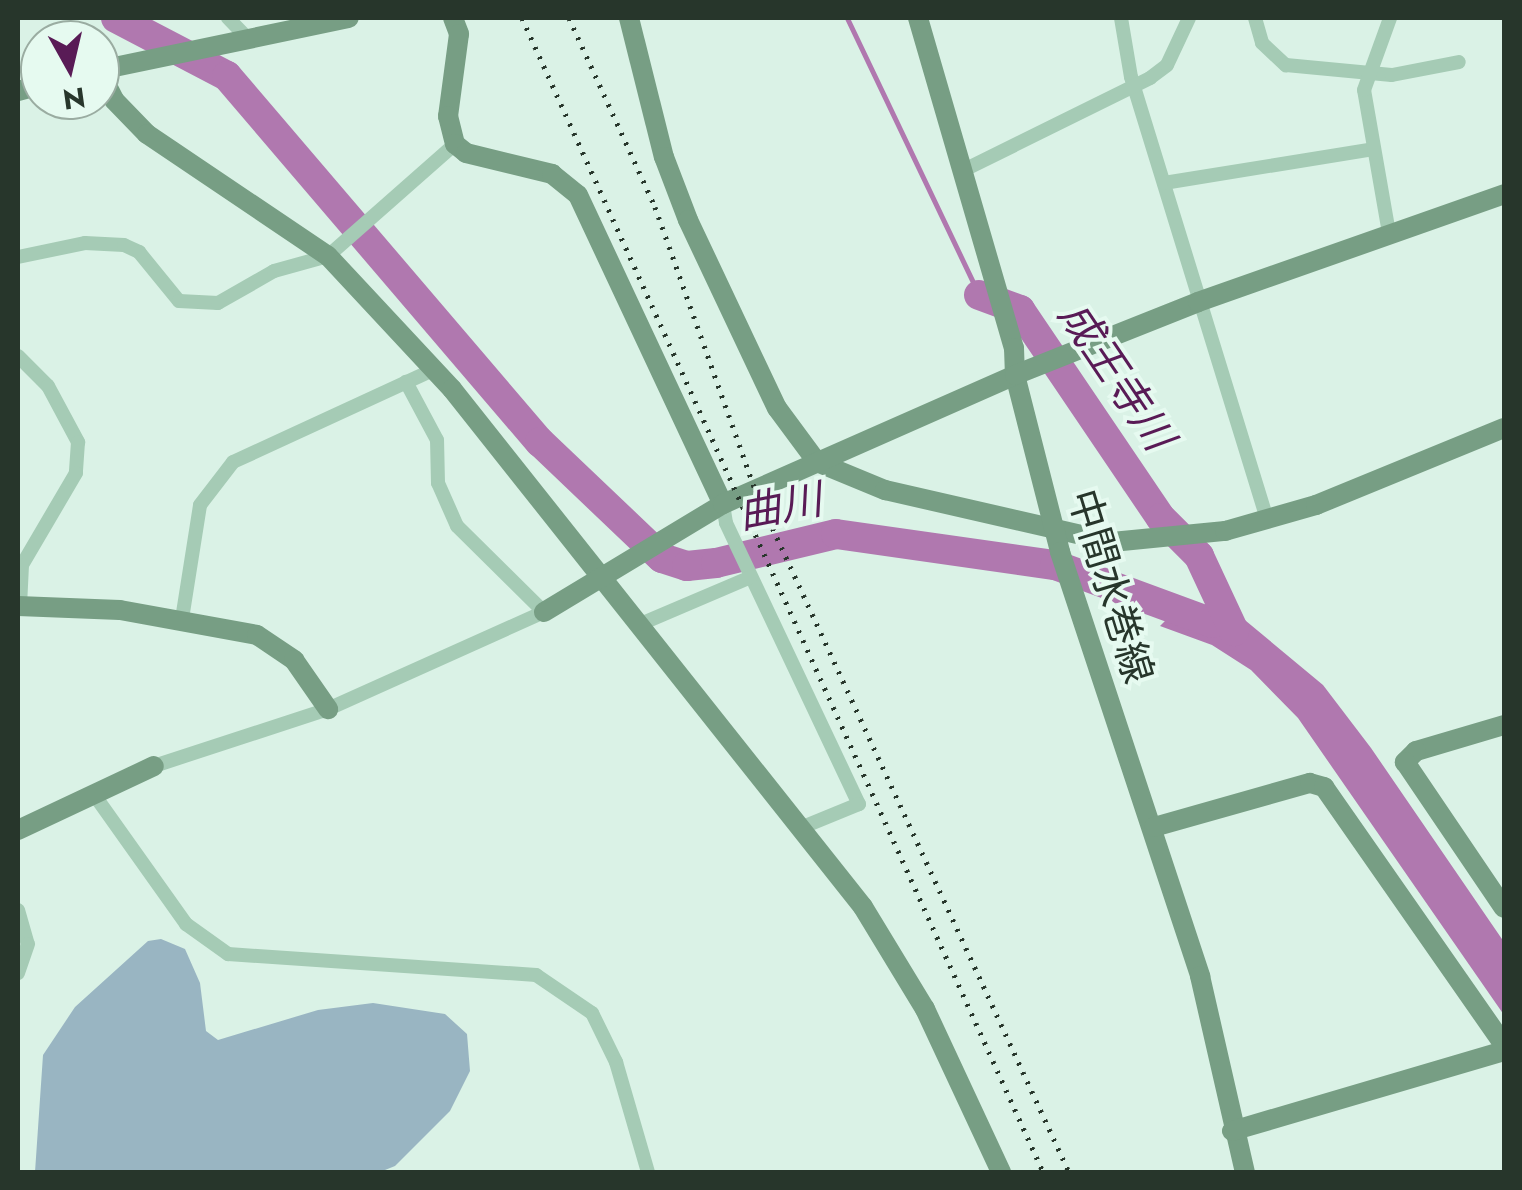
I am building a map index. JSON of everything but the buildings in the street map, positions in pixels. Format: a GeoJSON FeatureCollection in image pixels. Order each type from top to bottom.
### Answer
{"type":"FeatureCollection","features":[{"type":"Feature","properties":{"kind":"street"},"geometry":{"type":"LineString","coordinates":[[228,18],[247,38]]}},
{"type":"Feature","properties":{"kind":"street"},"geometry":{"type":"LineString","coordinates":[[120,67],[350,18]]}},
{"type":"Feature","properties":{"kind":"street"},"geometry":{"type":"LineString","coordinates":[[454,18],[459,34],[448,116],[454,144]]}},
{"type":"Feature","properties":{"kind":"street"},"geometry":{"type":"LineString","coordinates":[[629,18],[664,157],[688,220],[777,408],[817,462],[884,490],[996,512],[1058,543],[1160,539],[1267,519],[1504,428]]}},
{"type":"Feature","properties":{"kind":"street","name":"中間水巻線"},"geometry":{"type":"LineString","coordinates":[[918,18],[1014,348],[1014,375],[1058,543],[1200,976],[1244,1172]]}},
{"type":"Feature","properties":{"kind":"street"},"geometry":{"type":"LineString","coordinates":[[1121,18],[1198,302],[1267,519]]}},
{"type":"Feature","properties":{"kind":"street"},"geometry":{"type":"LineString","coordinates":[[962,171],[1167,65],[1189,18]]}},
{"type":"Feature","properties":{"kind":"street"},"geometry":{"type":"LineString","coordinates":[[1254,18],[1262,43],[1286,64],[1374,72],[1459,62]]}},
{"type":"Feature","properties":{"kind":"street"},"geometry":{"type":"LineString","coordinates":[[1390,18],[1374,72],[1364,90],[1390,232]]}},
{"type":"Feature","properties":{"kind":"street"},"geometry":{"type":"LineString","coordinates":[[120,106],[147,134],[328,256],[435,369],[805,826],[924,1010],[1001,1172]]}},
{"type":"Feature","properties":{"kind":"street"},"geometry":{"type":"LineString","coordinates":[[18,257],[85,243],[124,246],[140,252],[180,301],[203,307],[274,271],[328,256],[454,144]]}},
{"type":"Feature","properties":{"kind":"street"},"geometry":{"type":"LineString","coordinates":[[454,144],[552,174],[578,195],[719,513],[858,804],[805,826]]}},
{"type":"Feature","properties":{"kind":"street"},"geometry":{"type":"LineString","coordinates":[[1164,183],[1373,149]]}},
{"type":"Feature","properties":{"kind":"street"},"geometry":{"type":"LineString","coordinates":[[18,830],[154,766],[328,708],[544,612],[817,462],[1014,375],[1198,302],[1504,194]]}},
{"type":"Feature","properties":{"kind":"street"},"geometry":{"type":"LineString","coordinates":[[18,356],[48,386],[78,442],[76,472],[22,565],[19,606],[92,606],[257,635],[278,646],[306,672],[328,708]]}},
{"type":"Feature","properties":{"kind":"street"},"geometry":{"type":"LineString","coordinates":[[182,619],[200,505],[214,481],[233,462],[435,369]]}},
{"type":"Feature","properties":{"kind":"street"},"geometry":{"type":"LineString","coordinates":[[406,382],[437,440],[438,482],[456,526],[544,612]]}},
{"type":"Feature","properties":{"kind":"street"},"geometry":{"type":"LineString","coordinates":[[643,623],[750,574]]}},
{"type":"Feature","properties":{"kind":"street"},"geometry":{"type":"LineString","coordinates":[[1504,725],[1416,751],[1406,762],[1504,908]]}},
{"type":"Feature","properties":{"kind":"street"},"geometry":{"type":"LineString","coordinates":[[1154,828],[1310,782],[1324,787],[1504,1048],[1232,1131]]}},
{"type":"Feature","properties":{"kind":"street"},"geometry":{"type":"LineString","coordinates":[[94,792],[186,924],[228,954],[536,975],[592,1013],[616,1062],[648,1172]]}},
{"type":"Feature","properties":{"kind":"street"},"geometry":{"type":"LineString","coordinates":[[18,910],[28,944],[18,973]]}},
{"type":"Feature","properties":{"kind":"shaded area"},"geometry":{"type":"Polygon","coordinates":[[[1208,599],[1240,616],[1323,685],[1371,748],[1504,942],[1504,1015],[1298,718],[1251,670],[1212,645],[1160,626],[1183,603],[1202,611],[1208,599]]]}},
{"type":"Feature","properties":{"kind":"shaded area"},"geometry":{"type":"Polygon","coordinates":[[[161,939],[185,949],[200,983],[206,1031],[218,1040],[318,1010],[373,1003],[445,1014],[467,1034],[470,1071],[450,1111],[395,1166],[380,1172],[35,1172],[43,1055],[75,1007],[148,941],[161,939]]]}},
{"type":"Feature","properties":{"kind":"waterway","name":"曲川"},"geometry":{"type":"LineString","coordinates":[[116,18],[227,76],[540,442],[662,558],[687,566],[716,563],[836,534],[1055,565],[1213,623]]}},
{"type":"Feature","properties":{"kind":"waterway","name":"成王寺川"},"geometry":{"type":"LineString","coordinates":[[847,18],[979,295]]}},
{"type":"Feature","properties":{"kind":"waterway","name":"成王寺川"},"geometry":{"type":"LineString","coordinates":[[979,295],[1020,310],[1161,518],[1199,556],[1234,631]]}},
{"type":"Feature","properties":{"kind":"railway"},"geometry":{"type":"LineString","coordinates":[[522,18],[1043,1172]]}},
{"type":"Feature","properties":{"kind":"railway"},"geometry":{"type":"LineString","coordinates":[[569,18],[655,207],[755,490],[1069,1172]]}}]}
